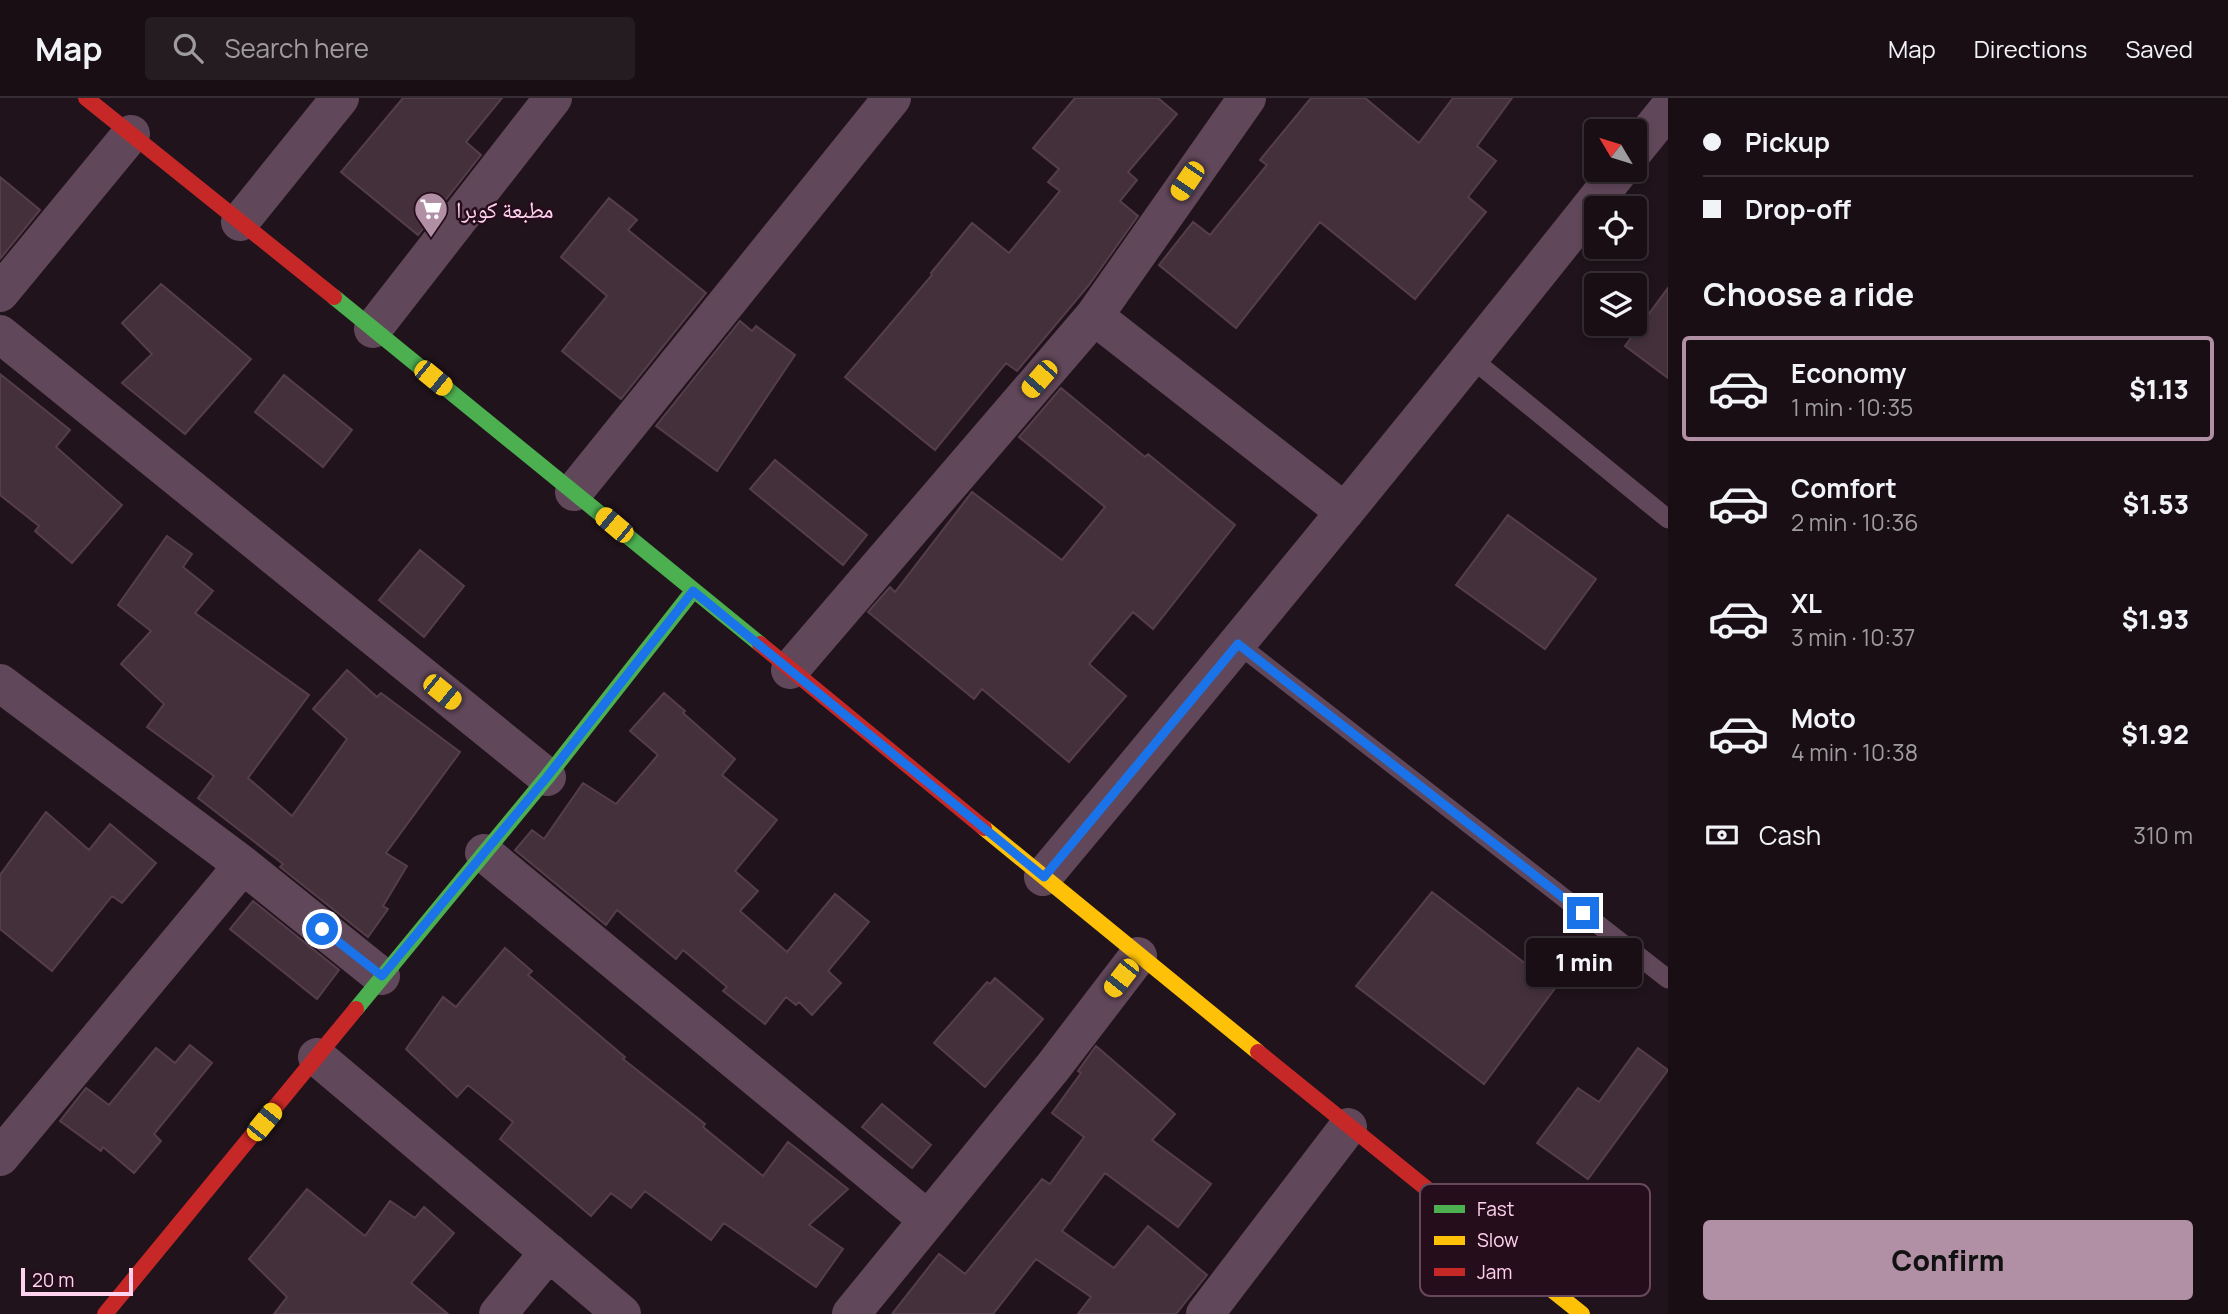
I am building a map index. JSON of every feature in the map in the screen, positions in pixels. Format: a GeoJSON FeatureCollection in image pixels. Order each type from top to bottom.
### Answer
{"type":"FeatureCollection","features":[{"type":"Feature","properties":{"kind":"main road"},"geometry":{"type":"LineString","coordinates":[[86,98],[574,492],[1420,1184]]}},
{"type":"Feature","properties":{"kind":"main road"},"geometry":{"type":"LineString","coordinates":[[105,1314],[547,777],[693,591]]}},
{"type":"Feature","properties":{"kind":"main road"},"geometry":{"type":"LineString","coordinates":[[1560,1296],[1582,1314]]}},
{"type":"Feature","properties":{"kind":"street"},"geometry":{"type":"LineString","coordinates":[[240,222],[340,98]]}},
{"type":"Feature","properties":{"kind":"street"},"geometry":{"type":"LineString","coordinates":[[373,329],[553,98]]}},
{"type":"Feature","properties":{"kind":"street"},"geometry":{"type":"LineString","coordinates":[[574,492],[892,98]]}},
{"type":"Feature","properties":{"kind":"street"},"geometry":{"type":"LineString","coordinates":[[790,670],[1094,316],[1232,103]]}},
{"type":"Feature","properties":{"kind":"street"},"geometry":{"type":"LineString","coordinates":[[1647,136],[1668,109]]}},
{"type":"Feature","properties":{"kind":"street"},"geometry":{"type":"LineString","coordinates":[[0,293],[131,134]]}},
{"type":"Feature","properties":{"kind":"street"},"geometry":{"type":"LineString","coordinates":[[1044,877],[1238,644],[1610,182]]}},
{"type":"Feature","properties":{"kind":"street"},"geometry":{"type":"LineString","coordinates":[[1094,316],[1345,512]]}},
{"type":"Feature","properties":{"kind":"street"},"geometry":{"type":"LineString","coordinates":[[0,334],[547,777]]}},
{"type":"Feature","properties":{"kind":"street"},"geometry":{"type":"LineString","coordinates":[[6,697],[243,865],[382,976]]}},
{"type":"Feature","properties":{"kind":"street"},"geometry":{"type":"LineString","coordinates":[[484,853],[927,1219]]}},
{"type":"Feature","properties":{"kind":"street"},"geometry":{"type":"LineString","coordinates":[[0,1157],[243,865]]}},
{"type":"Feature","properties":{"kind":"street"},"geometry":{"type":"LineString","coordinates":[[851,1314],[1053,1067],[1138,956]]}},
{"type":"Feature","properties":{"kind":"street"},"geometry":{"type":"LineString","coordinates":[[317,1057],[622,1314]]}},
{"type":"Feature","properties":{"kind":"street"},"geometry":{"type":"LineString","coordinates":[[1205,1314],[1349,1127]]}},
{"type":"Feature","properties":{"kind":"street"},"geometry":{"type":"LineString","coordinates":[[498,1314],[549,1252]]}},
{"type":"Feature","properties":{"kind":"lane"},"geometry":{"type":"LineString","coordinates":[[1471,358],[1668,519]]}},
{"type":"Feature","properties":{"kind":"lane"},"geometry":{"type":"LineString","coordinates":[[1238,644],[1668,979]]}},
{"type":"Feature","properties":{"kind":"building"},"geometry":{"type":"Polygon","coordinates":[[[403,98],[502,98],[466,142],[481,155],[418,235],[341,172],[403,98]]]}},
{"type":"Feature","properties":{"kind":"building"},"geometry":{"type":"Polygon","coordinates":[[[1075,98],[1158,98],[1177,114],[1128,172],[1137,180],[1120,201],[1138,216],[1089,285],[1017,371],[1006,363],[935,450],[845,377],[932,275],[972,223],[1009,253],[1060,191],[1048,182],[1059,169],[1033,148],[1075,98]]]}},
{"type":"Feature","properties":{"kind":"building"},"geometry":{"type":"Polygon","coordinates":[[[1311,98],[1365,98],[1419,143],[1453,98],[1512,98],[1477,146],[1496,161],[1468,197],[1486,212],[1415,299],[1320,222],[1236,328],[1159,265],[1193,222],[1210,235],[1267,165],[1260,160],[1311,98]]]}},
{"type":"Feature","properties":{"kind":"building"},"geometry":{"type":"Polygon","coordinates":[[[0,177],[40,210],[0,259],[0,177]]]}},
{"type":"Feature","properties":{"kind":"building"},"geometry":{"type":"Polygon","coordinates":[[[609,198],[637,220],[628,230],[706,293],[621,399],[562,351],[607,296],[561,257],[609,198]]]}},
{"type":"Feature","properties":{"kind":"building"},"geometry":{"type":"Polygon","coordinates":[[[161,284],[251,359],[185,434],[122,383],[152,354],[122,323],[161,284]]]}},
{"type":"Feature","properties":{"kind":"building"},"geometry":{"type":"Polygon","coordinates":[[[1668,288],[1668,378],[1625,346],[1632,336],[1647,336],[1647,316],[1668,288]]]}},
{"type":"Feature","properties":{"kind":"building"},"geometry":{"type":"Polygon","coordinates":[[[740,321],[752,331],[756,326],[795,355],[717,471],[656,426],[740,321]]]}},
{"type":"Feature","properties":{"kind":"building"},"geometry":{"type":"Polygon","coordinates":[[[0,374],[70,430],[56,447],[122,505],[72,563],[35,531],[39,526],[0,495],[0,374]]]}},
{"type":"Feature","properties":{"kind":"building"},"geometry":{"type":"Polygon","coordinates":[[[284,375],[352,430],[323,467],[255,412],[284,375]]]}},
{"type":"Feature","properties":{"kind":"building"},"geometry":{"type":"Polygon","coordinates":[[[1061,388],[1145,457],[1148,454],[1235,525],[1153,629],[1133,612],[1089,664],[1126,696],[1069,762],[982,689],[974,699],[868,612],[890,587],[895,592],[972,492],[1062,560],[1105,507],[1019,437],[1061,388]]]}},
{"type":"Feature","properties":{"kind":"building"},"geometry":{"type":"Polygon","coordinates":[[[775,460],[867,535],[843,565],[750,489],[775,460]]]}},
{"type":"Feature","properties":{"kind":"building"},"geometry":{"type":"Polygon","coordinates":[[[1508,515],[1596,579],[1545,649],[1456,585],[1508,515]]]}},
{"type":"Feature","properties":{"kind":"building"},"geometry":{"type":"Polygon","coordinates":[[[167,536],[192,554],[183,567],[213,591],[195,613],[309,695],[248,778],[292,816],[347,739],[313,709],[347,670],[377,697],[381,693],[460,752],[386,853],[407,866],[383,906],[388,909],[368,937],[280,867],[283,864],[198,798],[214,776],[147,727],[164,704],[121,664],[151,631],[118,605],[167,536]]]}},
{"type":"Feature","properties":{"kind":"building"},"geometry":{"type":"Polygon","coordinates":[[[420,550],[464,586],[424,637],[379,600],[420,550]]]}},
{"type":"Feature","properties":{"kind":"building"},"geometry":{"type":"Polygon","coordinates":[[[664,693],[735,759],[722,775],[777,820],[735,871],[758,891],[740,911],[787,952],[835,894],[869,922],[828,971],[841,983],[812,1015],[799,1002],[796,1005],[786,997],[765,1024],[723,991],[727,987],[683,950],[676,959],[617,910],[606,925],[515,850],[532,830],[544,839],[583,783],[616,804],[658,755],[630,731],[664,693]]]}},
{"type":"Feature","properties":{"kind":"building"},"geometry":{"type":"Polygon","coordinates":[[[46,812],[89,850],[110,824],[156,863],[122,903],[112,896],[52,971],[0,929],[0,875],[46,812]]]}},
{"type":"Feature","properties":{"kind":"building"},"geometry":{"type":"Polygon","coordinates":[[[1432,892],[1556,987],[1484,1084],[1356,986],[1432,892]]]}},
{"type":"Feature","properties":{"kind":"building"},"geometry":{"type":"Polygon","coordinates":[[[253,901],[339,970],[317,999],[230,929],[253,901]]]}},
{"type":"Feature","properties":{"kind":"building"},"geometry":{"type":"Polygon","coordinates":[[[505,948],[532,971],[528,975],[625,1057],[623,1059],[705,1124],[703,1127],[763,1176],[788,1142],[848,1189],[809,1225],[843,1249],[816,1287],[724,1223],[711,1240],[645,1191],[631,1208],[611,1193],[591,1216],[500,1139],[513,1122],[468,1085],[457,1097],[406,1049],[443,997],[456,1007],[505,948]]]}},
{"type":"Feature","properties":{"kind":"building"},"geometry":{"type":"Polygon","coordinates":[[[995,978],[1043,1019],[985,1087],[934,1043],[987,982],[990,984],[995,978]]]}},
{"type":"Feature","properties":{"kind":"building"},"geometry":{"type":"Polygon","coordinates":[[[190,1045],[212,1063],[154,1134],[161,1141],[134,1173],[103,1147],[101,1151],[60,1121],[86,1088],[109,1105],[156,1048],[175,1063],[190,1045]]]}},
{"type":"Feature","properties":{"kind":"building"},"geometry":{"type":"Polygon","coordinates":[[[1096,1046],[1175,1114],[1152,1140],[1211,1184],[1178,1227],[1105,1173],[1062,1231],[1114,1268],[1148,1226],[1207,1275],[1176,1314],[1078,1314],[1091,1297],[1036,1259],[993,1314],[892,1314],[939,1254],[965,1274],[1042,1179],[1050,1184],[1084,1137],[1052,1113],[1081,1073],[1078,1071],[1096,1046]]]}},
{"type":"Feature","properties":{"kind":"building"},"geometry":{"type":"Polygon","coordinates":[[[1638,1048],[1668,1070],[1588,1179],[1537,1143],[1578,1088],[1599,1102],[1638,1048]]]}},
{"type":"Feature","properties":{"kind":"building"},"geometry":{"type":"Polygon","coordinates":[[[882,1104],[931,1145],[912,1168],[862,1127],[882,1104]]]}},
{"type":"Feature","properties":{"kind":"building"},"geometry":{"type":"Polygon","coordinates":[[[307,1189],[365,1236],[390,1201],[415,1218],[424,1207],[454,1233],[411,1283],[448,1314],[274,1314],[287,1297],[249,1259],[307,1189]]]}},
{"type":"Feature","properties":{"kind":"traffic: fast"},"geometry":{"type":"LineString","coordinates":[[334,297],[760,644]]}},
{"type":"Feature","properties":{"kind":"traffic: fast"},"geometry":{"type":"LineString","coordinates":[[356,1009],[547,777],[693,591]]}},
{"type":"Feature","properties":{"kind":"traffic: slow"},"geometry":{"type":"LineString","coordinates":[[984,828],[1258,1052]]}},
{"type":"Feature","properties":{"kind":"traffic: slow"},"geometry":{"type":"LineString","coordinates":[[1560,1296],[1582,1314]]}},
{"type":"Feature","properties":{"kind":"traffic: jam"},"geometry":{"type":"LineString","coordinates":[[86,98],[334,297]]}},
{"type":"Feature","properties":{"kind":"traffic: jam"},"geometry":{"type":"LineString","coordinates":[[760,644],[984,828]]}},
{"type":"Feature","properties":{"kind":"traffic: jam"},"geometry":{"type":"LineString","coordinates":[[105,1314],[356,1009]]}},
{"type":"Feature","properties":{"kind":"traffic: jam"},"geometry":{"type":"LineString","coordinates":[[1258,1052],[1421,1184]]}},
{"type":"Feature","properties":{"kind":"place","name":"مطبعة كوبرا"},"geometry":{"type":"Point","coordinates":[431,239]}},
{"type":"Feature","properties":{"kind":"route"},"geometry":{"type":"LineString","coordinates":[[322,929],[382,976],[547,777],[693,591],[1044,877],[1238,644],[1583,913]]}}]}
